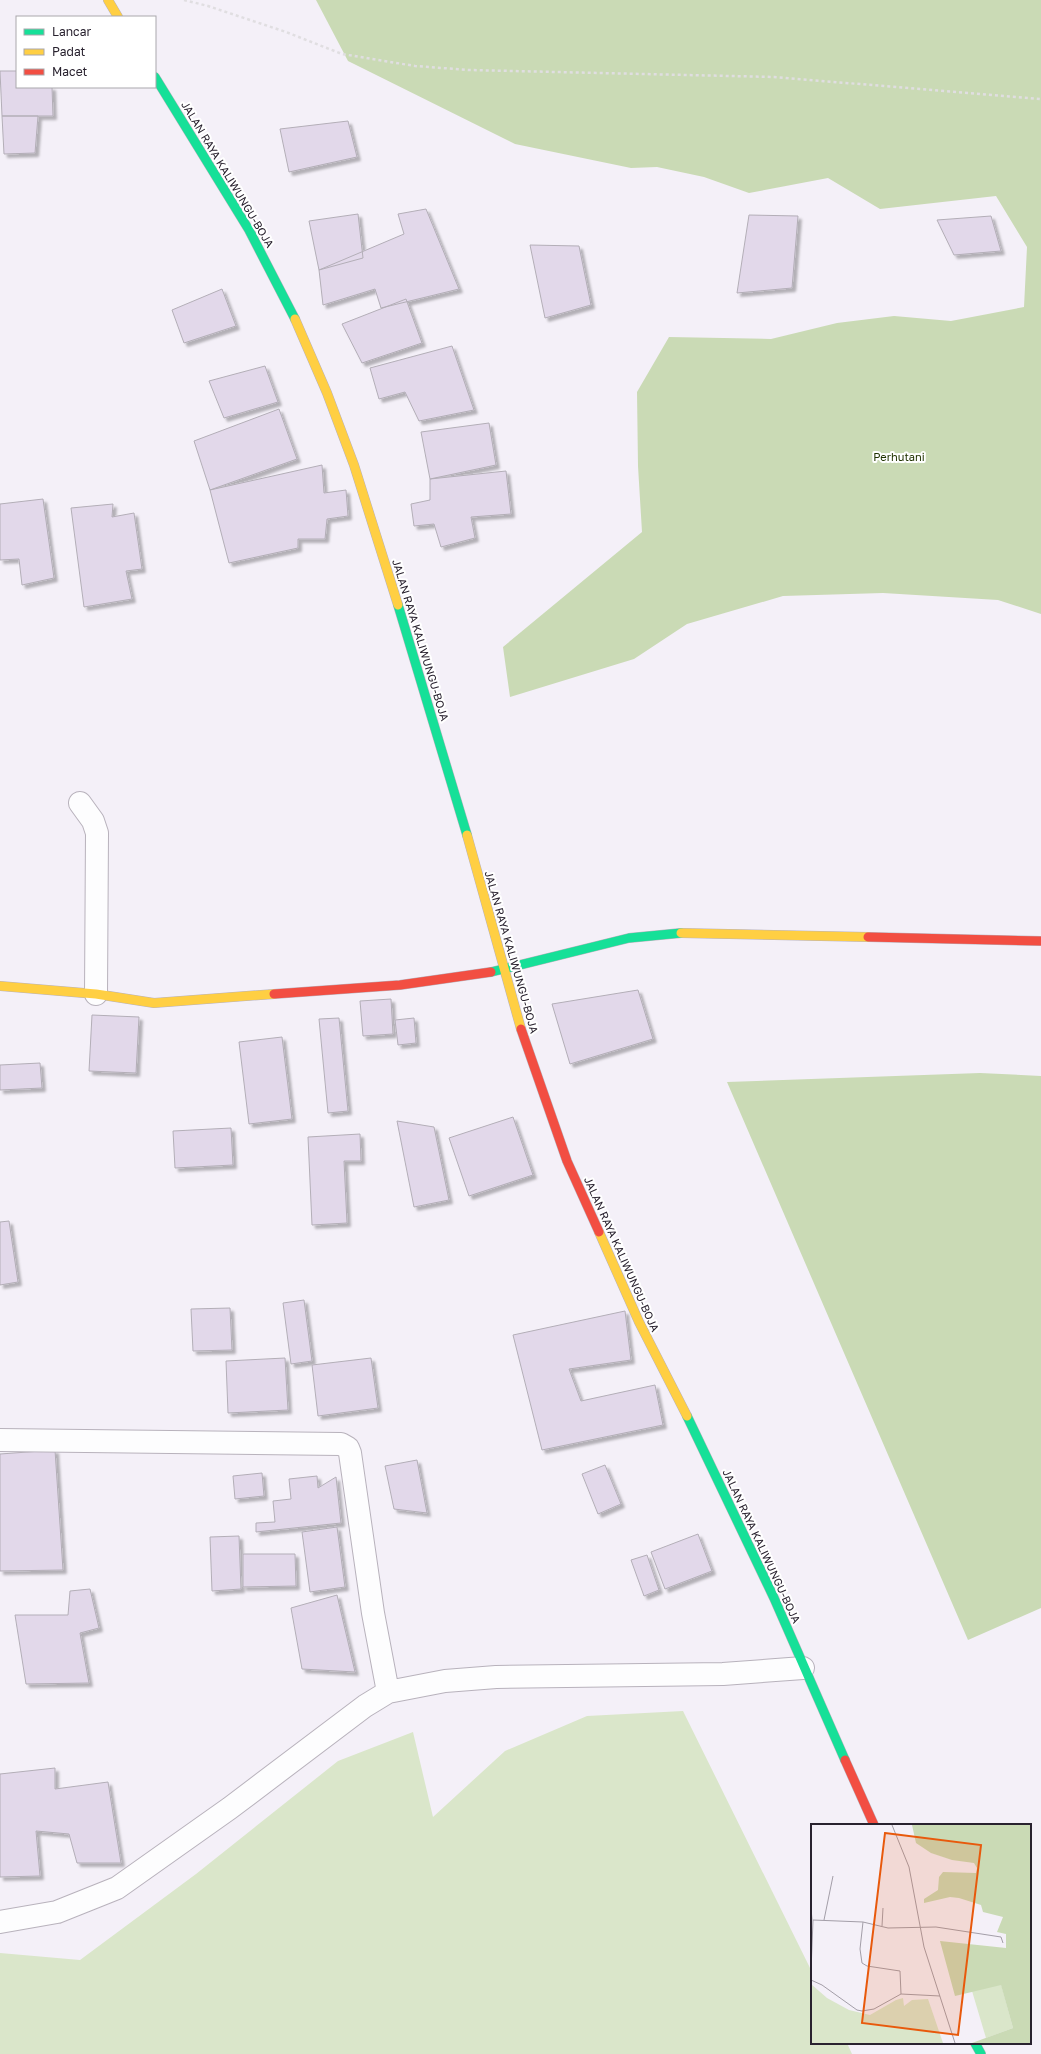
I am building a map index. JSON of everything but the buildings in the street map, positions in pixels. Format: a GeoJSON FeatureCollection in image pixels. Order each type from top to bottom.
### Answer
{"type":"FeatureCollection","features":[{"type":"Feature","properties":{"kind":"main road"},"geometry":{"type":"LineString","coordinates":[[108,0],[117,16]]}},
{"type":"Feature","properties":{"kind":"main road","name":"JALAN RAYA KALIWUNGU-BOJA"},"geometry":{"type":"LineString","coordinates":[[156,79],[249,230],[301,330],[327,393],[354,465],[400,610],[473,856],[530,1058],[567,1161],[639,1322],[692,1425],[774,1598],[874,1824]]}},
{"type":"Feature","properties":{"kind":"main road"},"geometry":{"type":"LineString","coordinates":[[0,986],[96,994],[154,1003],[400,985],[504,970],[629,938],[675,933],[1041,941]]}},
{"type":"Feature","properties":{"kind":"main road"},"geometry":{"type":"LineString","coordinates":[[976,2044],[981,2054]]}},
{"type":"Feature","properties":{"kind":"street"},"geometry":{"type":"LineString","coordinates":[[80,803],[94,821],[97,834],[96,994]]}},
{"type":"Feature","properties":{"kind":"street"},"geometry":{"type":"LineString","coordinates":[[0,1440],[345,1446],[350,1453],[373,1613],[388,1692]]}},
{"type":"Feature","properties":{"kind":"street"},"geometry":{"type":"LineString","coordinates":[[0,1922],[57,1912],[117,1888],[236,1804],[365,1706],[388,1692],[445,1681],[496,1677],[723,1674],[804,1668]]}},
{"type":"Feature","properties":{"kind":"path"},"geometry":{"type":"LineString","coordinates":[[184,0],[208,6],[279,30],[342,54],[415,66],[469,70],[774,77],[1041,98]]}},
{"type":"Feature","properties":{"kind":"green space","name":"Perhutani"},"geometry":{"type":"Polygon","coordinates":[[[316,0],[1041,0],[1041,614],[998,600],[883,593],[783,596],[687,624],[634,659],[510,697],[503,647],[642,532],[638,466],[637,392],[669,337],[771,339],[837,323],[894,316],[951,321],[1024,307],[1027,247],[996,196],[880,209],[828,178],[749,193],[704,177],[657,167],[631,168],[515,144],[348,61],[316,0]]]}},
{"type":"Feature","properties":{"kind":"green space"},"geometry":{"type":"Polygon","coordinates":[[[980,1073],[1041,1076],[1041,1608],[968,1640],[727,1082],[980,1073]]]}},
{"type":"Feature","properties":{"kind":"green space"},"geometry":{"type":"Polygon","coordinates":[[[683,1711],[811,1970],[811,2044],[847,2044],[852,2054],[0,2054],[0,1953],[80,1960],[196,1874],[338,1761],[413,1732],[433,1817],[505,1751],[587,1716],[683,1711]]]}},
{"type":"Feature","properties":{"kind":"traffic: fast"},"geometry":{"type":"LineString","coordinates":[[156,79],[249,230],[295,319]]}},
{"type":"Feature","properties":{"kind":"traffic: fast"},"geometry":{"type":"LineString","coordinates":[[398,605],[467,835]]}},
{"type":"Feature","properties":{"kind":"traffic: fast"},"geometry":{"type":"LineString","coordinates":[[491,972],[629,938],[681,933]]}},
{"type":"Feature","properties":{"kind":"traffic: fast"},"geometry":{"type":"LineString","coordinates":[[687,1416],[774,1598],[845,1760]]}},
{"type":"Feature","properties":{"kind":"traffic: fast"},"geometry":{"type":"LineString","coordinates":[[976,2044],[981,2054]]}},
{"type":"Feature","properties":{"kind":"traffic: slow"},"geometry":{"type":"LineString","coordinates":[[108,0],[117,16]]}},
{"type":"Feature","properties":{"kind":"traffic: slow"},"geometry":{"type":"LineString","coordinates":[[295,319],[327,393],[354,465],[398,605]]}},
{"type":"Feature","properties":{"kind":"traffic: slow"},"geometry":{"type":"LineString","coordinates":[[467,835],[521,1029]]}},
{"type":"Feature","properties":{"kind":"traffic: slow"},"geometry":{"type":"LineString","coordinates":[[681,933],[868,937]]}},
{"type":"Feature","properties":{"kind":"traffic: slow"},"geometry":{"type":"LineString","coordinates":[[0,986],[96,994],[154,1003],[274,994]]}},
{"type":"Feature","properties":{"kind":"traffic: slow"},"geometry":{"type":"LineString","coordinates":[[599,1232],[639,1322],[687,1416]]}},
{"type":"Feature","properties":{"kind":"traffic: jam"},"geometry":{"type":"LineString","coordinates":[[868,937],[1041,941]]}},
{"type":"Feature","properties":{"kind":"traffic: jam"},"geometry":{"type":"LineString","coordinates":[[274,994],[400,985],[491,972]]}},
{"type":"Feature","properties":{"kind":"traffic: jam"},"geometry":{"type":"LineString","coordinates":[[521,1029],[567,1161],[599,1232]]}},
{"type":"Feature","properties":{"kind":"traffic: jam"},"geometry":{"type":"LineString","coordinates":[[845,1760],[874,1824]]}}]}
